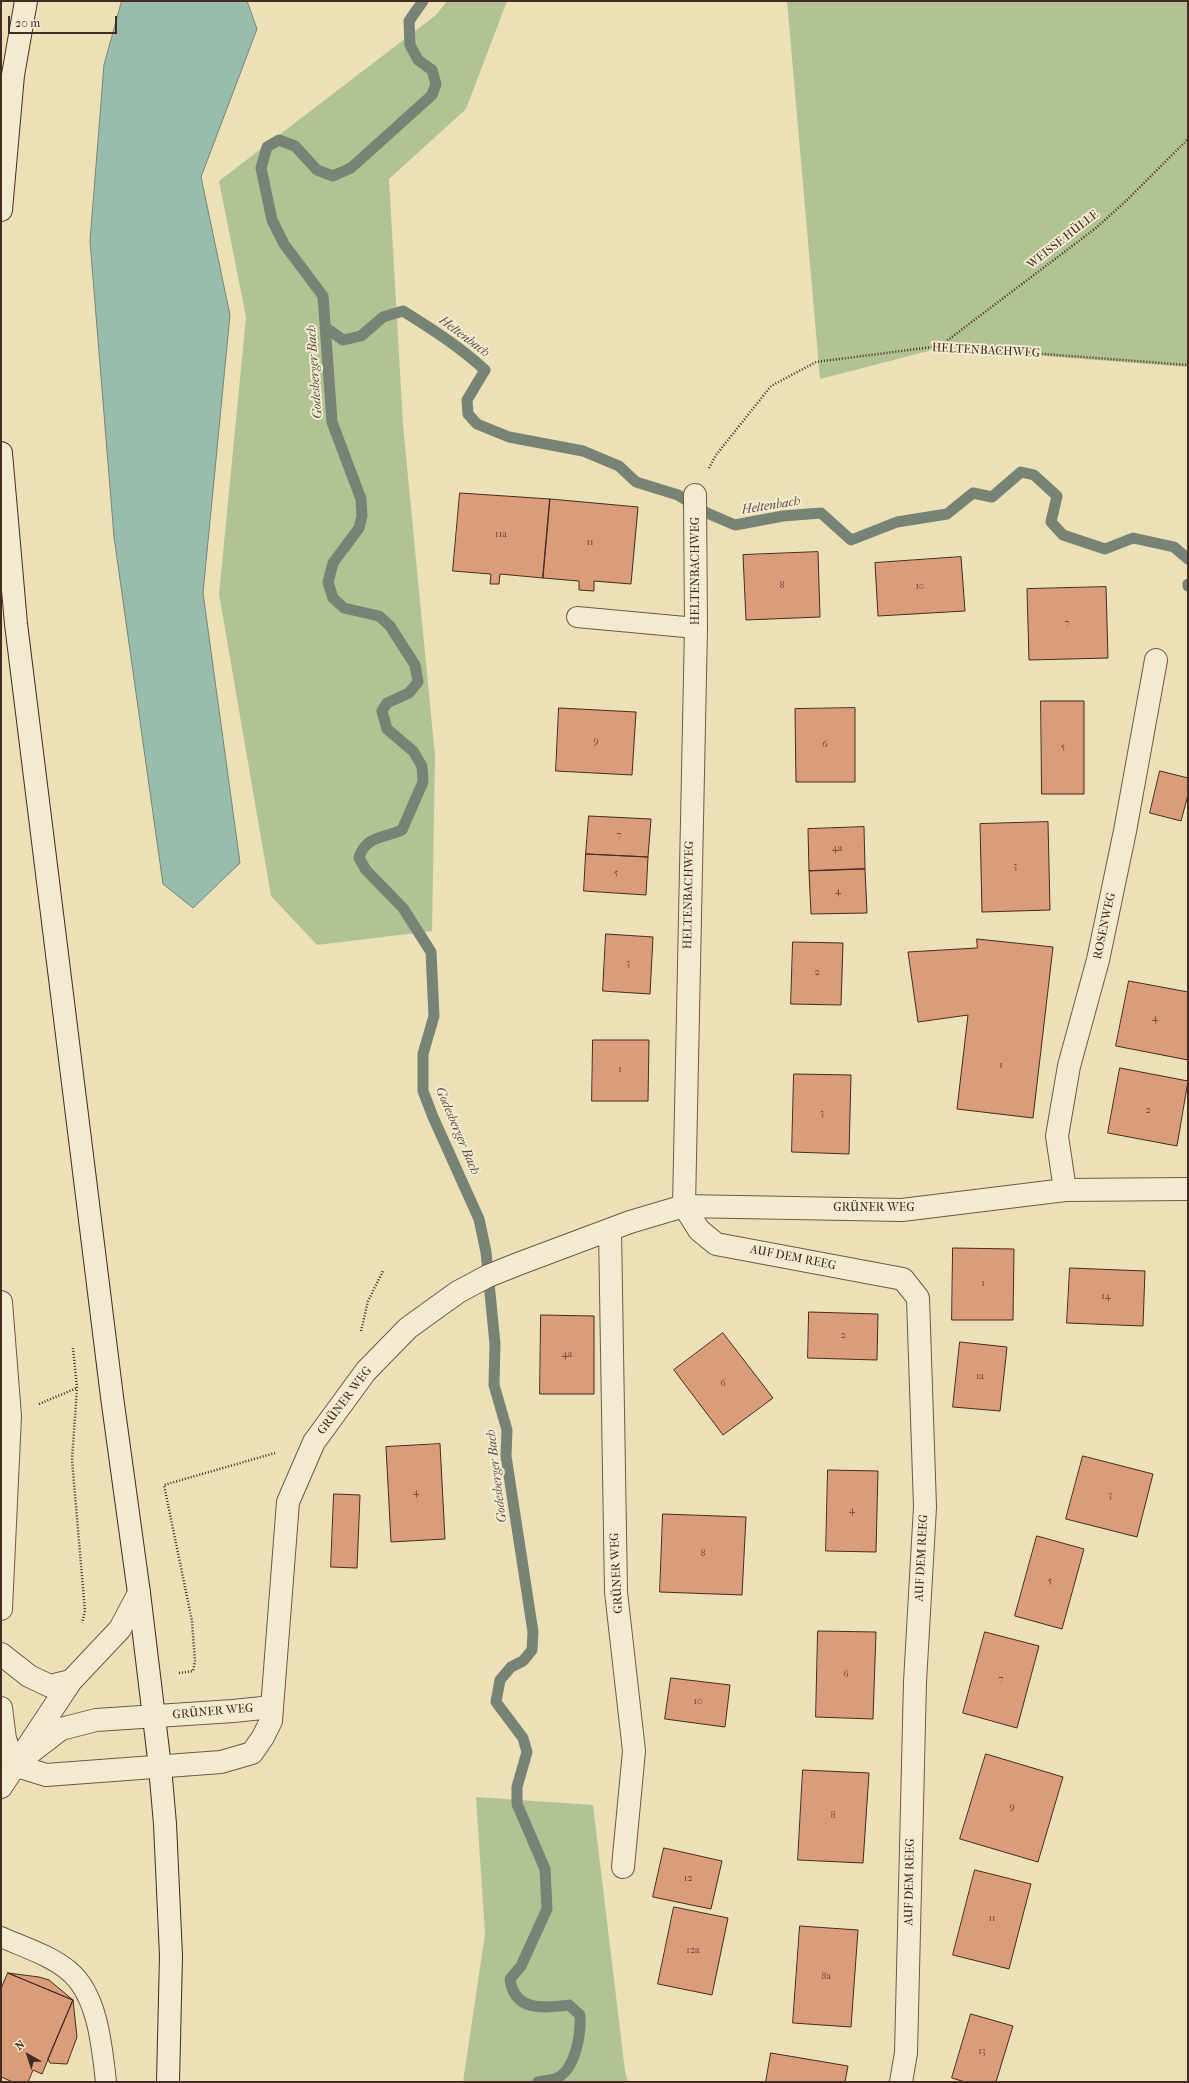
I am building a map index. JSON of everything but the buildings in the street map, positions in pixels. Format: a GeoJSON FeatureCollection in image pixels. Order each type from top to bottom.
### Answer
{"type":"FeatureCollection","features":[{"type":"Feature","properties":{"kind":"street"},"geometry":{"type":"LineString","coordinates":[[1,210],[13,75],[26,1]]}},
{"type":"Feature","properties":{"kind":"street"},"geometry":{"type":"LineString","coordinates":[[1,453],[17,632],[112,1397],[139,1593],[160,1767],[165,1824],[170,1956],[168,2082]]}},
{"type":"Feature","properties":{"kind":"street","name":"HELTENBACHWEG"},"geometry":{"type":"LineString","coordinates":[[684,1206],[696,628],[695,495]]}},
{"type":"Feature","properties":{"kind":"street","name":"ROSENWEG"},"geometry":{"type":"LineString","coordinates":[[1065,1190],[1057,1136],[1068,1074],[1098,960],[1125,831],[1156,660]]}},
{"type":"Feature","properties":{"kind":"street","name":"GRÜNER WEG"},"geometry":{"type":"LineString","coordinates":[[14,1765],[46,1775],[221,1762],[252,1753],[263,1737],[271,1721],[288,1502],[314,1442],[366,1371],[408,1328],[458,1292],[488,1276],[610,1230],[684,1206],[902,1210],[1065,1190],[1188,1189]]}},
{"type":"Feature","properties":{"kind":"street","name":"AUF DEM REEG"},"geometry":{"type":"LineString","coordinates":[[684,1206],[698,1230],[716,1244],[903,1279],[918,1298],[925,1507],[915,1682],[906,2053],[900,2082]]}},
{"type":"Feature","properties":{"kind":"street","name":"GRÜNER WEG"},"geometry":{"type":"LineString","coordinates":[[610,1230],[616,1592],[634,1751],[623,1867]]}},
{"type":"Feature","properties":{"kind":"street"},"geometry":{"type":"LineString","coordinates":[[1,1302],[10,1416],[1,1609]]}},
{"type":"Feature","properties":{"kind":"street"},"geometry":{"type":"LineString","coordinates":[[1,1787],[14,1765],[71,1681],[89,1665],[120,1629],[139,1593]]}},
{"type":"Feature","properties":{"kind":"street"},"geometry":{"type":"LineString","coordinates":[[1,1654],[29,1676],[50,1686],[71,1681]]}},
{"type":"Feature","properties":{"kind":"street","name":"GRÜNER WEG"},"geometry":{"type":"LineString","coordinates":[[14,1765],[61,1729],[96,1720],[154,1717],[272,1707]]}},
{"type":"Feature","properties":{"kind":"street"},"geometry":{"type":"LineString","coordinates":[[1,1708],[5,1739],[14,1765]]}},
{"type":"Feature","properties":{"kind":"lane"},"geometry":{"type":"LineString","coordinates":[[577,617],[696,628]]}},
{"type":"Feature","properties":{"kind":"lane"},"geometry":{"type":"LineString","coordinates":[[1,1937],[45,1957],[70,1971],[86,1994],[100,2033],[106,2082]]}},
{"type":"Feature","properties":{"kind":"path","name":"WEISSE HÜLLE"},"geometry":{"type":"LineString","coordinates":[[940,346],[1096,228],[1128,199],[1188,139]]}},
{"type":"Feature","properties":{"kind":"path","name":"HELTENBACHWEG"},"geometry":{"type":"LineString","coordinates":[[695,495],[716,455],[771,386],[816,362],[940,346],[1188,365]]}},
{"type":"Feature","properties":{"kind":"path"},"geometry":{"type":"LineString","coordinates":[[366,1371],[354,1357],[368,1301],[383,1271]]}},
{"type":"Feature","properties":{"kind":"path"},"geometry":{"type":"LineString","coordinates":[[72,1341],[77,1388],[72,1460],[85,1611],[76,1644],[89,1665]]}},
{"type":"Feature","properties":{"kind":"path"},"geometry":{"type":"LineString","coordinates":[[10,1416],[77,1388]]}},
{"type":"Feature","properties":{"kind":"path"},"geometry":{"type":"LineString","coordinates":[[193,1671],[195,1661],[192,1622],[164,1485],[314,1442]]}},
{"type":"Feature","properties":{"kind":"shaded area"},"geometry":{"type":"Polygon","coordinates":[[[122,1],[247,1],[257,29],[201,177],[230,315],[203,593],[240,863],[193,908],[163,884],[114,537],[90,241],[104,65],[122,1]]]}},
{"type":"Feature","properties":{"kind":"shaded area"},"geometry":{"type":"Polygon","coordinates":[[[447,1],[507,1],[466,109],[389,179],[403,425],[435,756],[432,931],[317,945],[271,896],[219,594],[246,317],[219,181],[436,15],[447,1]]]}},
{"type":"Feature","properties":{"kind":"shaded area"},"geometry":{"type":"Polygon","coordinates":[[[787,1],[1188,1],[1188,367],[940,348],[820,379],[787,1]]]}},
{"type":"Feature","properties":{"kind":"shaded area"},"geometry":{"type":"Polygon","coordinates":[[[476,1797],[593,1805],[625,2071],[628,2082],[463,2082],[485,1934],[476,1797]]]}},
{"type":"Feature","properties":{"kind":"waterway","name":"Godesberger Bach"},"geometry":{"type":"LineString","coordinates":[[423,1],[409,21],[410,45],[418,60],[432,70],[436,84],[432,95],[351,168],[333,176],[317,170],[295,146],[279,140],[267,147],[261,168],[272,220],[284,244],[323,296],[332,422],[361,499],[362,516],[359,528],[333,563],[328,582],[333,598],[344,608],[379,616],[390,626],[415,665],[418,682],[409,693],[387,703],[382,711],[387,729],[413,751],[422,766],[423,782],[402,830],[370,842],[366,845],[359,858],[366,870],[403,908],[431,952],[434,1016],[423,1054],[423,1091],[433,1117],[479,1219],[486,1252],[495,1344],[494,1385],[507,1430],[506,1456],[533,1632],[532,1650],[523,1661],[511,1667],[500,1680],[496,1702],[523,1738],[527,1752],[517,1787],[517,1804],[545,1869],[547,1909],[521,1966],[510,1979],[517,1997],[524,2003],[540,2007],[569,2005],[580,2015],[580,2031],[576,2050],[569,2067],[557,2078],[538,2082]]}},
{"type":"Feature","properties":{"kind":"waterway","name":"Heltenbach"},"geometry":{"type":"LineString","coordinates":[[325,327],[343,340],[361,336],[383,317],[403,311],[456,346],[485,370],[467,400],[468,414],[477,424],[509,437],[583,451],[619,466],[636,482],[678,495],[707,513],[735,525],[783,516],[821,513],[851,540],[897,522],[947,514],[973,493],[992,497],[1021,472],[1034,475],[1057,496],[1051,522],[1063,535],[1105,549],[1133,538],[1174,547],[1188,559]]}}]}
